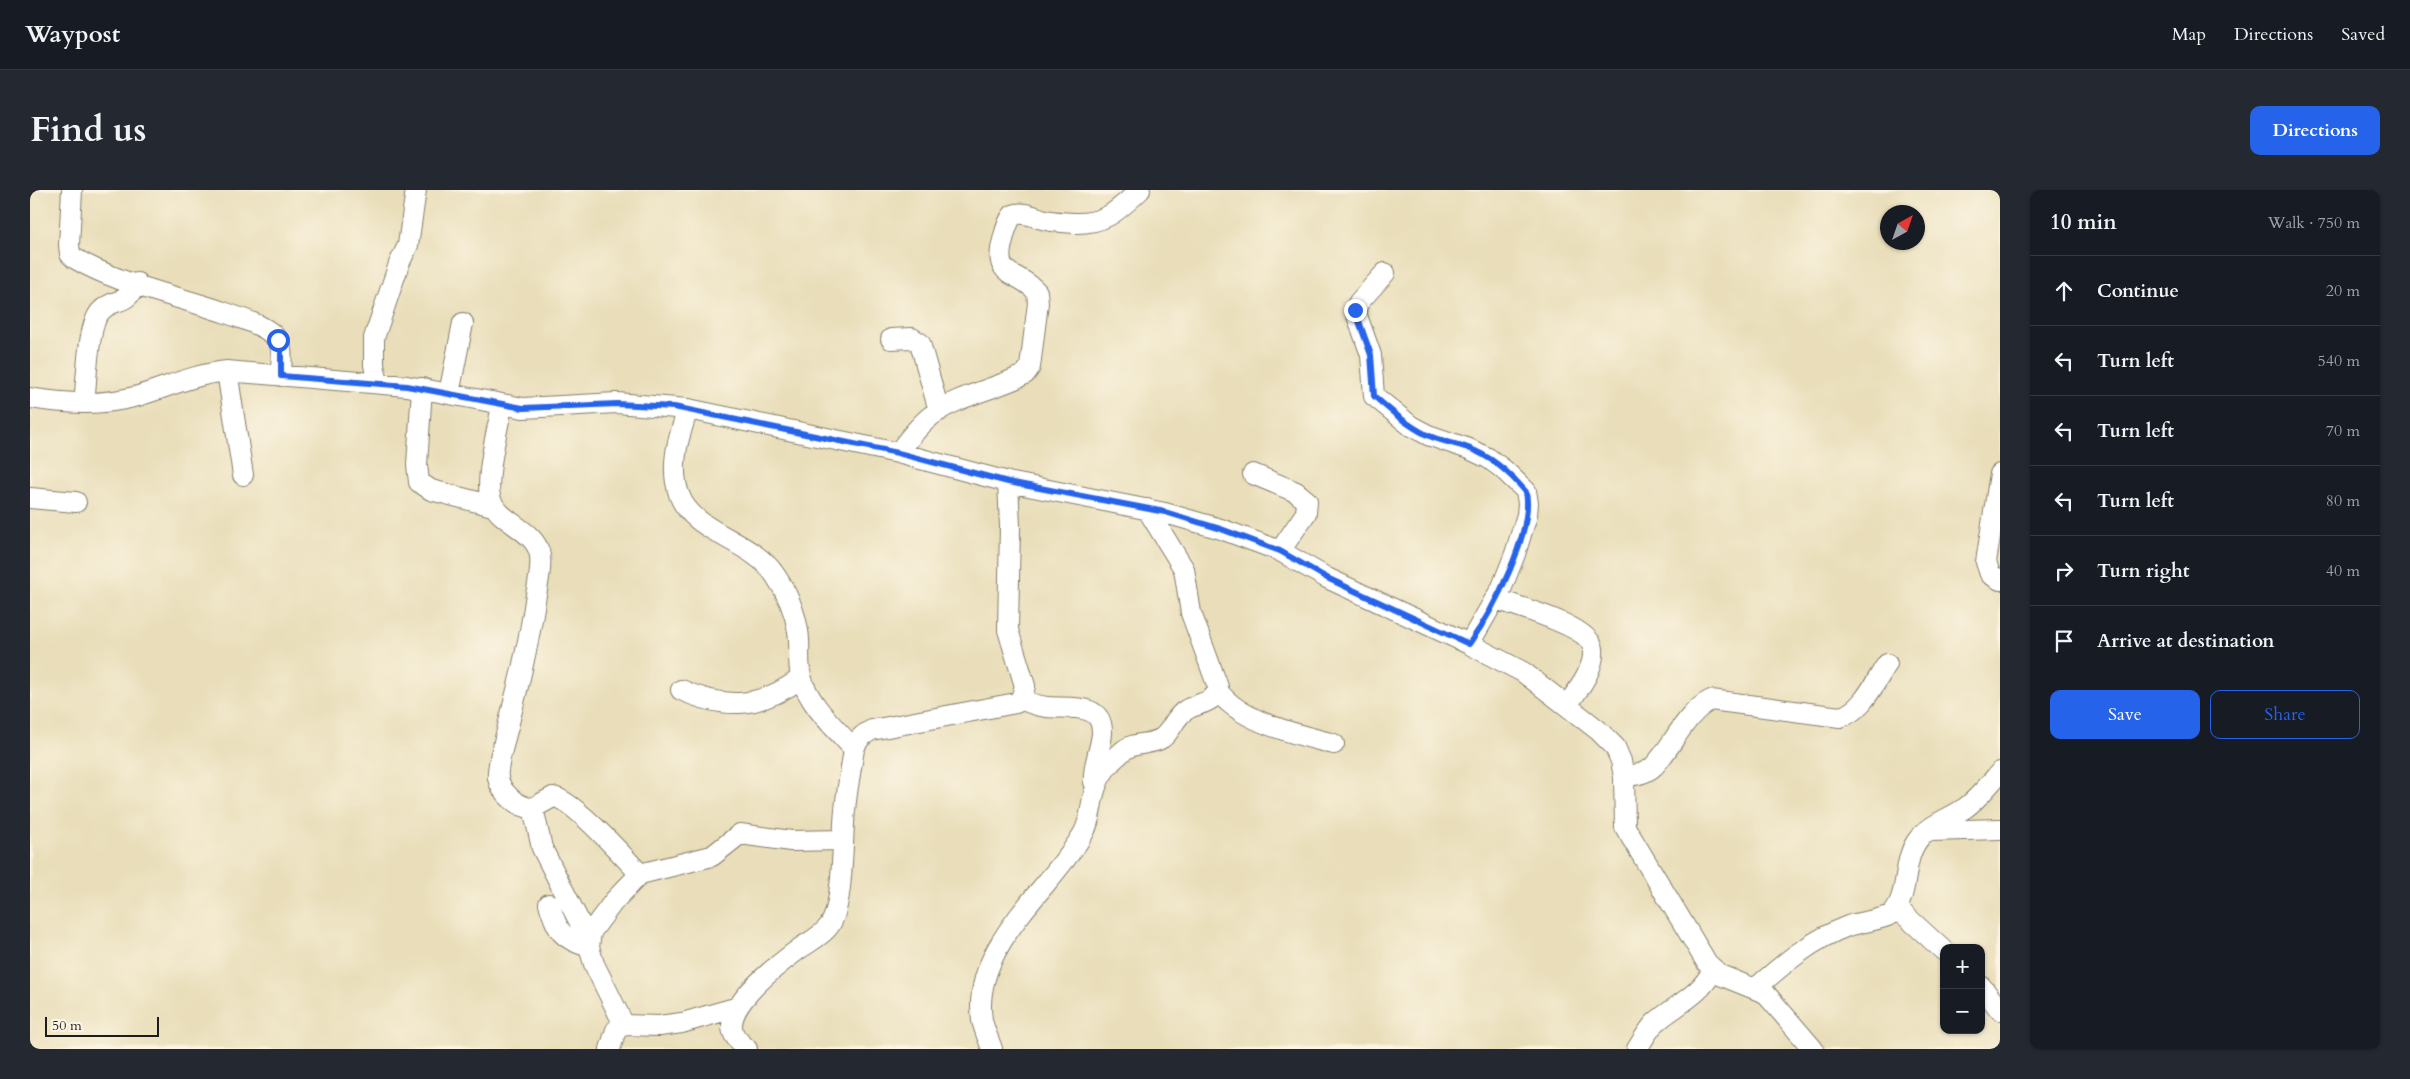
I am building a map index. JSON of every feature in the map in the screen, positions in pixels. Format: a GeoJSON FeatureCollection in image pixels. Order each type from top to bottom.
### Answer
{"type":"FeatureCollection","features":[{"type":"Feature","properties":{"kind":"street"},"geometry":{"type":"LineString","coordinates":[[72,190],[70,254],[80,261],[137,283],[240,318],[272,335],[278,340],[281,348],[281,376]]}},
{"type":"Feature","properties":{"kind":"street"},"geometry":{"type":"LineString","coordinates":[[378,383],[374,365],[374,338],[399,264],[408,245],[416,190]]}},
{"type":"Feature","properties":{"kind":"street"},"geometry":{"type":"LineString","coordinates":[[898,453],[923,423],[939,411],[1020,377],[1026,374],[1030,367],[1038,303],[1036,292],[1003,269],[999,259],[1008,221],[1013,215],[1022,213],[1048,221],[1087,223],[1111,216],[1140,190]]}},
{"type":"Feature","properties":{"kind":"street"},"geometry":{"type":"LineString","coordinates":[[1385,273],[1359,302],[1355,310],[1371,355],[1374,396],[1411,426],[1428,435],[1470,449],[1488,458],[1503,469],[1526,492],[1527,514],[1515,554],[1496,599],[1469,644]]}},
{"type":"Feature","properties":{"kind":"street"},"geometry":{"type":"LineString","coordinates":[[84,402],[94,320],[105,307],[130,296],[137,283]]}},
{"type":"Feature","properties":{"kind":"street"},"geometry":{"type":"LineString","coordinates":[[449,394],[463,323]]}},
{"type":"Feature","properties":{"kind":"street"},"geometry":{"type":"LineString","coordinates":[[891,339],[912,338],[920,343],[939,411]]}},
{"type":"Feature","properties":{"kind":"street"},"geometry":{"type":"LineString","coordinates":[[227,371],[243,475]]}},
{"type":"Feature","properties":{"kind":"street"},"geometry":{"type":"LineString","coordinates":[[30,398],[72,403],[112,401],[137,396],[206,373],[227,371],[422,388],[502,406],[556,408],[624,404],[688,409],[898,453],[1008,482],[1147,508],[1221,529],[1280,551],[1327,578],[1469,644],[1523,672],[1567,705],[1614,747],[1621,761],[1624,777],[1625,827],[1651,873],[1712,970],[1756,988],[1774,1002],[1813,1049]]}},
{"type":"Feature","properties":{"kind":"street"},"geometry":{"type":"LineString","coordinates":[[422,388],[417,464],[419,482],[430,490],[493,506],[535,544],[541,558],[531,630],[498,771],[500,785],[509,797],[520,805],[533,808],[553,797],[565,802],[607,839],[640,874]]}},
{"type":"Feature","properties":{"kind":"street"},"geometry":{"type":"LineString","coordinates":[[493,506],[489,488],[502,406]]}},
{"type":"Feature","properties":{"kind":"street"},"geometry":{"type":"LineString","coordinates":[[688,409],[675,457],[678,493],[689,513],[752,552],[775,575],[790,603],[798,631],[801,678],[808,693],[824,715],[854,749]]}},
{"type":"Feature","properties":{"kind":"street"},"geometry":{"type":"LineString","coordinates":[[1253,474],[1296,492],[1307,501],[1306,513],[1280,551]]}},
{"type":"Feature","properties":{"kind":"street"},"geometry":{"type":"LineString","coordinates":[[2000,474],[1986,562],[1990,574],[2000,580]]}},
{"type":"Feature","properties":{"kind":"street"},"geometry":{"type":"LineString","coordinates":[[1008,482],[1010,518],[1008,630],[1026,686],[1021,699]]}},
{"type":"Feature","properties":{"kind":"street"},"geometry":{"type":"LineString","coordinates":[[30,498],[76,502]]}},
{"type":"Feature","properties":{"kind":"street"},"geometry":{"type":"LineString","coordinates":[[1147,508],[1184,569],[1191,613],[1218,691],[1232,704],[1266,724],[1334,744]]}},
{"type":"Feature","properties":{"kind":"street"},"geometry":{"type":"LineString","coordinates":[[1496,599],[1580,631],[1590,640],[1593,648],[1589,669],[1567,705]]}},
{"type":"Feature","properties":{"kind":"street"},"geometry":{"type":"LineString","coordinates":[[1624,777],[1639,774],[1654,766],[1700,708],[1711,700],[1840,717],[1848,715],[1860,704],[1887,664]]}},
{"type":"Feature","properties":{"kind":"street"},"geometry":{"type":"LineString","coordinates":[[681,690],[711,702],[743,704],[779,692],[801,678]]}},
{"type":"Feature","properties":{"kind":"street"},"geometry":{"type":"LineString","coordinates":[[1095,788],[1105,770],[1124,750],[1131,745],[1163,738],[1185,710],[1205,703],[1218,691]]}},
{"type":"Feature","properties":{"kind":"street"},"geometry":{"type":"LineString","coordinates":[[739,1046],[732,1031],[732,1020],[738,1007],[767,973],[830,926],[837,906],[842,840],[854,749],[863,734],[872,730],[1004,706],[1021,699],[1047,707],[1085,708],[1099,720],[1102,733],[1093,777],[1095,788],[1092,812],[1084,833],[1014,924],[1000,945],[991,964],[982,998],[982,1020],[992,1049]]}},
{"type":"Feature","properties":{"kind":"street"},"geometry":{"type":"LineString","coordinates":[[1756,988],[1799,952],[1825,936],[1849,926],[1886,917],[1897,908],[1914,845],[1926,831],[1966,808],[2000,772]]}},
{"type":"Feature","properties":{"kind":"street"},"geometry":{"type":"LineString","coordinates":[[533,808],[542,848],[589,943],[594,964],[624,1025]]}},
{"type":"Feature","properties":{"kind":"street"},"geometry":{"type":"LineString","coordinates":[[1926,831],[2000,828]]}},
{"type":"Feature","properties":{"kind":"street"},"geometry":{"type":"LineString","coordinates":[[589,943],[595,925],[632,880],[640,874],[712,856],[738,835],[744,834],[791,841],[842,840]]}},
{"type":"Feature","properties":{"kind":"street"},"geometry":{"type":"LineString","coordinates":[[549,904],[557,929],[561,934],[575,943],[589,943]]}},
{"type":"Feature","properties":{"kind":"street"},"geometry":{"type":"LineString","coordinates":[[1897,908],[1940,947]]}},
{"type":"Feature","properties":{"kind":"street"},"geometry":{"type":"LineString","coordinates":[[1637,1049],[1654,1024],[1691,998],[1702,986],[1712,970]]}},
{"type":"Feature","properties":{"kind":"street"},"geometry":{"type":"LineString","coordinates":[[1983,989],[2000,1010]]}},
{"type":"Feature","properties":{"kind":"street"},"geometry":{"type":"LineString","coordinates":[[610,1049],[614,1035],[620,1026],[660,1026],[682,1023],[738,1007]]}},
{"type":"Feature","properties":{"kind":"route"},"geometry":{"type":"LineString","coordinates":[[278,340],[281,348],[281,376],[407,386],[458,395],[502,406],[523,408],[617,404],[674,407],[898,453],[1008,482],[1165,512],[1221,529],[1280,551],[1327,578],[1469,644],[1490,612],[1515,554],[1527,514],[1526,492],[1518,482],[1488,458],[1470,449],[1428,435],[1411,426],[1374,396],[1372,391],[1371,355],[1366,336],[1355,310]]}}]}
